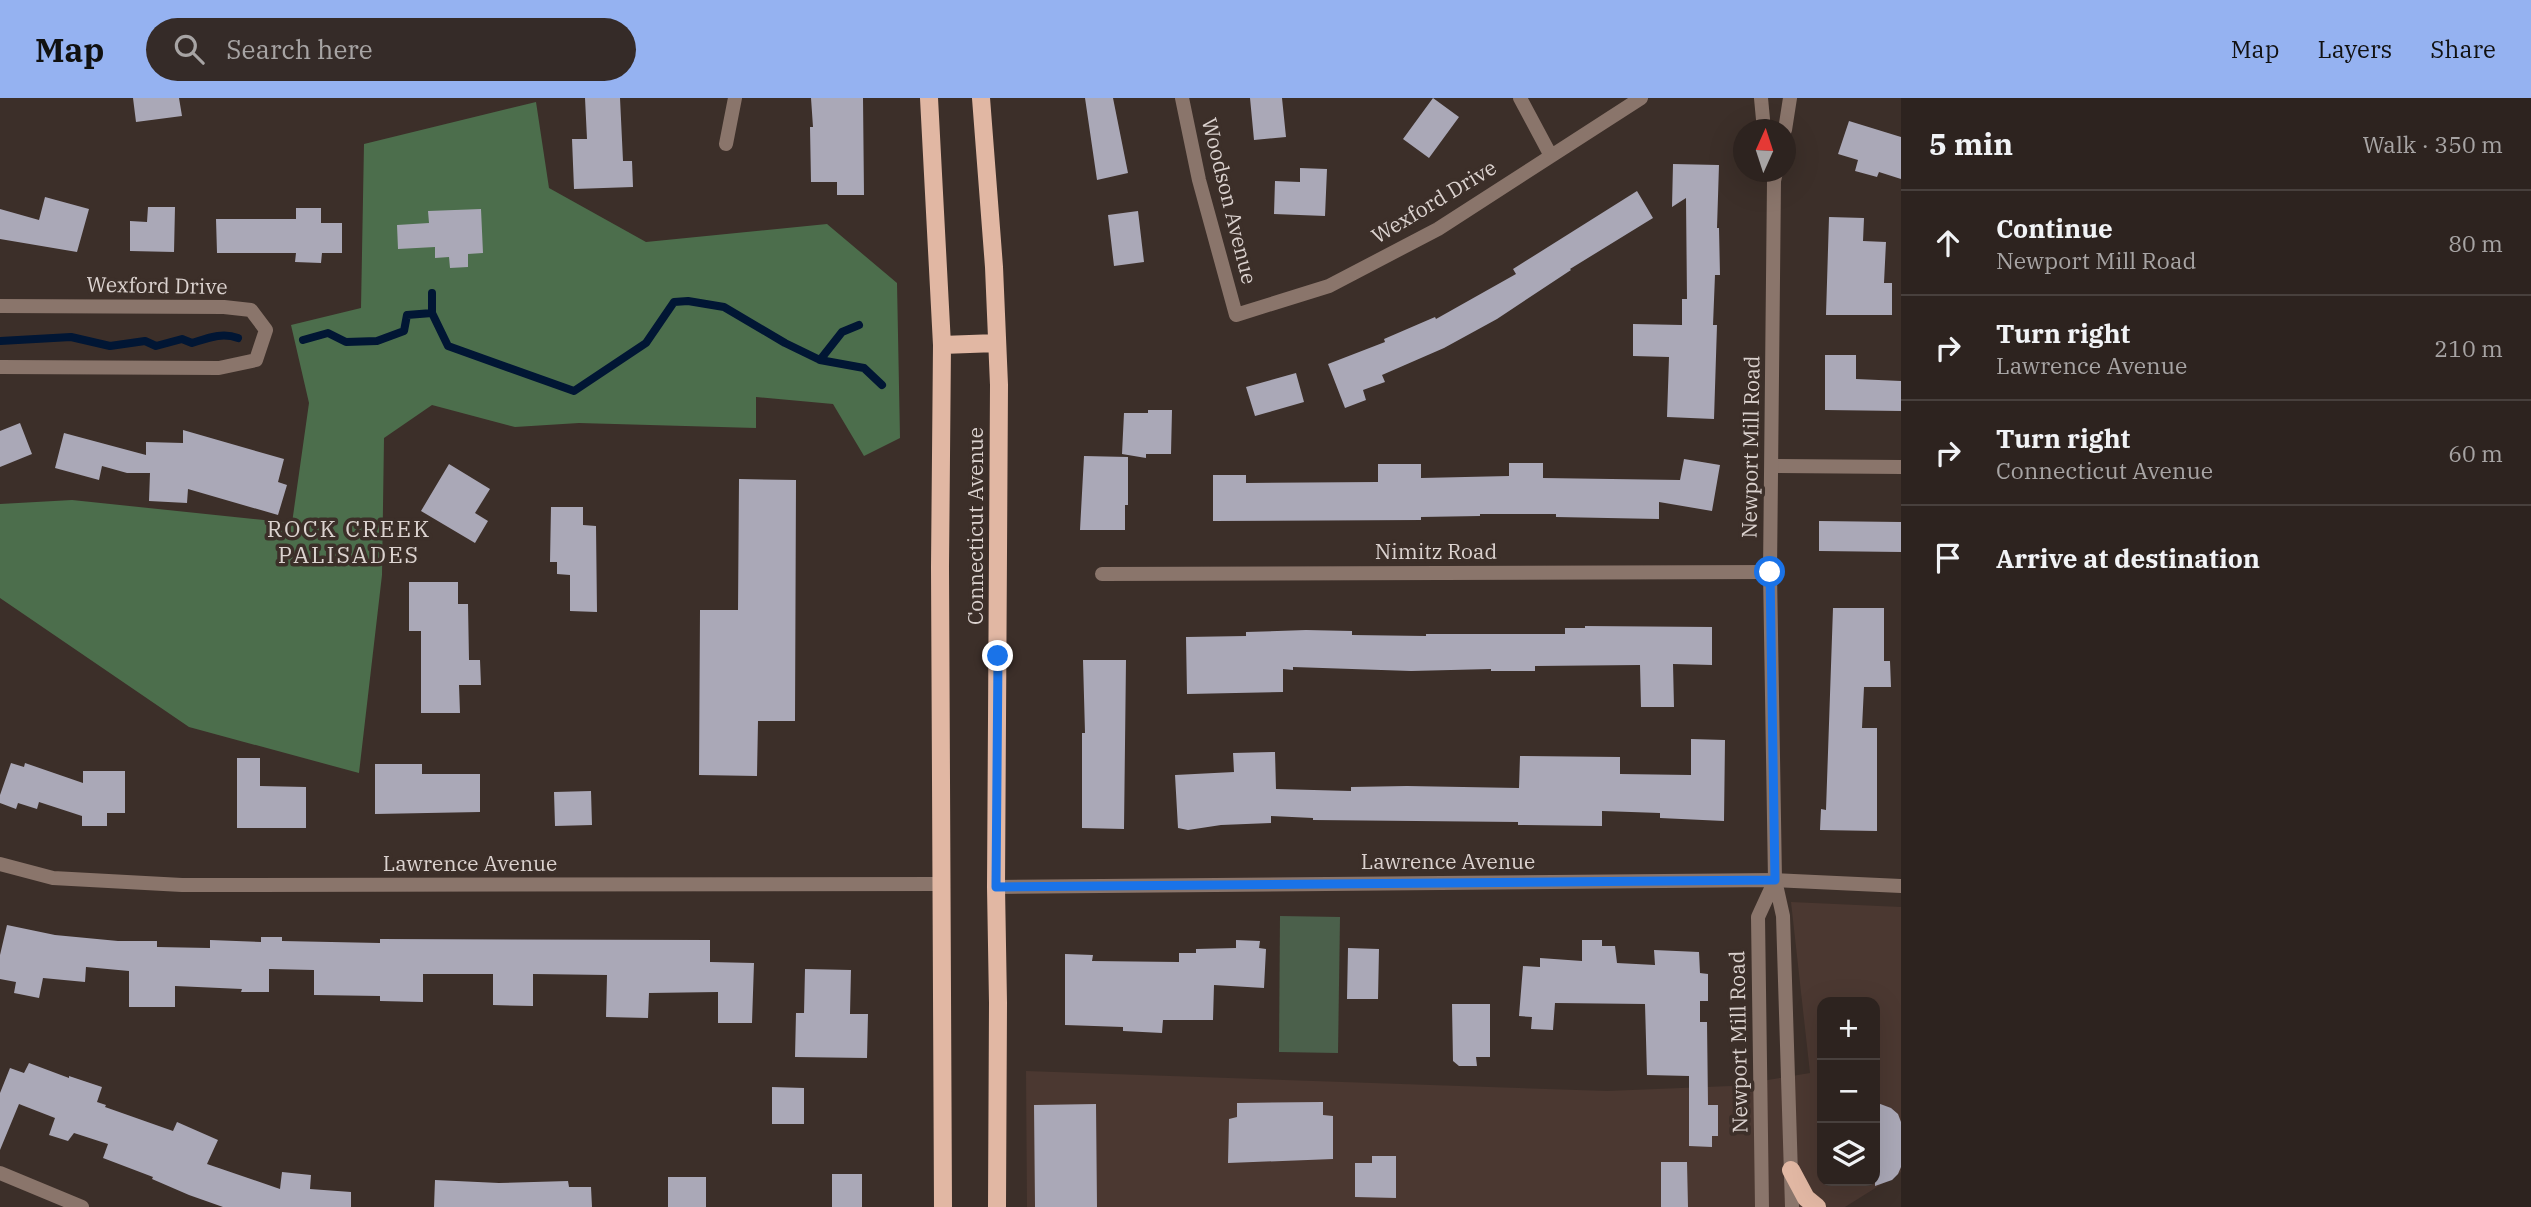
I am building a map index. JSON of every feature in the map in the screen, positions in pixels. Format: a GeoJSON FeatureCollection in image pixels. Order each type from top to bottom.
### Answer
{"type":"FeatureCollection","features":[{"type":"Feature","properties":{"kind":"main road","name":"Connecticut Avenue"},"geometry":{"type":"LineString","coordinates":[[929,98],[942,345],[940,567],[943,1207]]}},
{"type":"Feature","properties":{"kind":"main road","name":"Connecticut Avenue"},"geometry":{"type":"LineString","coordinates":[[981,98],[994,267],[999,385],[997,1207]]}},
{"type":"Feature","properties":{"kind":"main road"},"geometry":{"type":"LineString","coordinates":[[942,345],[997,343]]}},
{"type":"Feature","properties":{"kind":"main road"},"geometry":{"type":"LineString","coordinates":[[1791,1170],[1806,1198],[1817,1207]]}},
{"type":"Feature","properties":{"kind":"street"},"geometry":{"type":"LineString","coordinates":[[726,144],[735,98]]}},
{"type":"Feature","properties":{"kind":"street","name":"Woodson Avenue"},"geometry":{"type":"LineString","coordinates":[[1182,98],[1199,180],[1236,315]]}},
{"type":"Feature","properties":{"kind":"street"},"geometry":{"type":"LineString","coordinates":[[1520,98],[1551,156]]}},
{"type":"Feature","properties":{"kind":"street","name":"Wexford Drive"},"geometry":{"type":"LineString","coordinates":[[1236,315],[1329,286],[1438,229],[1641,98]]}},
{"type":"Feature","properties":{"kind":"street"},"geometry":{"type":"LineString","coordinates":[[1761,98],[1762,119]]}},
{"type":"Feature","properties":{"kind":"street"},"geometry":{"type":"LineString","coordinates":[[1787,119],[1790,98]]}},
{"type":"Feature","properties":{"kind":"street","name":"Newport Mill Road"},"geometry":{"type":"LineString","coordinates":[[1774,182],[1770,572],[1775,880],[1783,916],[1792,1207]]}},
{"type":"Feature","properties":{"kind":"street","name":"Wexford Drive"},"geometry":{"type":"LineString","coordinates":[[0,306],[223,307],[251,310],[266,330],[256,360],[219,368],[0,367]]}},
{"type":"Feature","properties":{"kind":"street"},"geometry":{"type":"LineString","coordinates":[[1772,466],[1901,467]]}},
{"type":"Feature","properties":{"kind":"street","name":"Nimitz Road"},"geometry":{"type":"LineString","coordinates":[[1102,574],[1770,572]]}},
{"type":"Feature","properties":{"kind":"street","name":"Lawrence Avenue"},"geometry":{"type":"LineString","coordinates":[[0,864],[53,878],[182,885],[942,884]]}},
{"type":"Feature","properties":{"kind":"street","name":"Newport Mill Road"},"geometry":{"type":"LineString","coordinates":[[1762,1207],[1759,917],[1775,880]]}},
{"type":"Feature","properties":{"kind":"street","name":"Lawrence Avenue"},"geometry":{"type":"LineString","coordinates":[[996,887],[1775,880],[1901,886]]}},
{"type":"Feature","properties":{"kind":"street"},"geometry":{"type":"LineString","coordinates":[[0,1173],[82,1207]]}},
{"type":"Feature","properties":{"kind":"shaded area"},"geometry":{"type":"Polygon","coordinates":[[[1791,902],[1901,907],[1901,1172],[1880,1185],[1880,997],[1817,997],[1817,1186],[1879,1186],[1845,1207],[1027,1207],[1026,1071],[1607,1091],[1731,1086],[1810,1073],[1791,902]]]}},
{"type":"Feature","properties":{"kind":"green space"},"geometry":{"type":"Polygon","coordinates":[[[536,102],[549,188],[646,242],[827,224],[897,283],[900,438],[864,456],[833,404],[756,397],[756,428],[579,423],[515,427],[432,405],[384,438],[382,575],[359,773],[189,727],[0,598],[0,504],[72,500],[292,523],[309,403],[291,325],[361,308],[364,144],[536,102]]]}},
{"type":"Feature","properties":{"kind":"green space"},"geometry":{"type":"Polygon","coordinates":[[[1280,916],[1340,917],[1338,1053],[1279,1052],[1280,916]]]}},
{"type":"Feature","properties":{"kind":"building"},"geometry":{"type":"Polygon","coordinates":[[[133,98],[179,98],[182,116],[136,122],[133,98]]]}},
{"type":"Feature","properties":{"kind":"building"},"geometry":{"type":"Polygon","coordinates":[[[585,98],[620,98],[623,161],[632,161],[633,187],[574,189],[572,139],[587,139],[585,98]]]}},
{"type":"Feature","properties":{"kind":"building"},"geometry":{"type":"Polygon","coordinates":[[[811,98],[863,98],[864,195],[837,195],[837,182],[811,182],[811,98]]]}},
{"type":"Feature","properties":{"kind":"building"},"geometry":{"type":"Polygon","coordinates":[[[1085,98],[1113,98],[1128,173],[1097,180],[1085,98]]]}},
{"type":"Feature","properties":{"kind":"building"},"geometry":{"type":"Polygon","coordinates":[[[1250,98],[1282,98],[1286,137],[1254,140],[1250,98]]]}},
{"type":"Feature","properties":{"kind":"building"},"geometry":{"type":"Polygon","coordinates":[[[1433,98],[1459,117],[1429,158],[1403,139],[1433,98]]]}},
{"type":"Feature","properties":{"kind":"building"},"geometry":{"type":"Polygon","coordinates":[[[1849,121],[1901,137],[1901,179],[1879,172],[1877,177],[1855,171],[1858,160],[1838,154],[1849,121]]]}},
{"type":"Feature","properties":{"kind":"building"},"geometry":{"type":"Polygon","coordinates":[[[1673,164],[1719,165],[1717,228],[1720,275],[1715,275],[1713,325],[1717,325],[1714,419],[1667,417],[1669,357],[1633,356],[1633,324],[1682,325],[1682,299],[1687,299],[1686,198],[1672,207],[1673,164]]]}},
{"type":"Feature","properties":{"kind":"building"},"geometry":{"type":"Polygon","coordinates":[[[1300,168],[1327,169],[1325,216],[1274,214],[1275,181],[1300,182],[1300,168]]]}},
{"type":"Feature","properties":{"kind":"building"},"geometry":{"type":"Polygon","coordinates":[[[1637,191],[1653,218],[1570,269],[1497,319],[1444,348],[1382,375],[1385,382],[1363,390],[1366,400],[1345,408],[1328,364],[1385,342],[1384,339],[1435,317],[1436,319],[1516,274],[1513,269],[1637,191]]]}},
{"type":"Feature","properties":{"kind":"building"},"geometry":{"type":"Polygon","coordinates":[[[45,197],[89,209],[77,252],[0,239],[0,209],[39,220],[45,197]]]}},
{"type":"Feature","properties":{"kind":"building"},"geometry":{"type":"Polygon","coordinates":[[[148,207],[175,207],[174,252],[130,251],[130,221],[147,222],[148,207]]]}},
{"type":"Feature","properties":{"kind":"building"},"geometry":{"type":"Polygon","coordinates":[[[296,208],[321,208],[321,223],[342,223],[342,253],[322,253],[321,263],[295,262],[296,253],[217,253],[216,219],[296,219],[296,208]]]}},
{"type":"Feature","properties":{"kind":"building"},"geometry":{"type":"Polygon","coordinates":[[[481,209],[483,253],[468,254],[468,267],[450,268],[449,257],[435,258],[435,247],[398,249],[397,225],[429,223],[428,211],[481,209]]]}},
{"type":"Feature","properties":{"kind":"building"},"geometry":{"type":"Polygon","coordinates":[[[1138,211],[1144,262],[1114,266],[1108,215],[1138,211]]]}},
{"type":"Feature","properties":{"kind":"building"},"geometry":{"type":"Polygon","coordinates":[[[1829,217],[1864,218],[1863,241],[1886,242],[1884,283],[1892,283],[1892,315],[1826,315],[1829,217]]]}},
{"type":"Feature","properties":{"kind":"building"},"geometry":{"type":"Polygon","coordinates":[[[1825,355],[1856,355],[1856,379],[1901,381],[1901,411],[1825,410],[1825,355]]]}},
{"type":"Feature","properties":{"kind":"building"},"geometry":{"type":"Polygon","coordinates":[[[1296,373],[1304,402],[1255,416],[1246,387],[1296,373]]]}},
{"type":"Feature","properties":{"kind":"building"},"geometry":{"type":"Polygon","coordinates":[[[1148,410],[1172,410],[1171,454],[1146,454],[1146,458],[1122,454],[1124,413],[1148,413],[1148,410]]]}},
{"type":"Feature","properties":{"kind":"building"},"geometry":{"type":"Polygon","coordinates":[[[20,423],[32,454],[0,467],[0,431],[20,423]]]}},
{"type":"Feature","properties":{"kind":"building"},"geometry":{"type":"Polygon","coordinates":[[[183,430],[284,459],[278,482],[287,485],[278,515],[188,489],[187,503],[149,501],[150,473],[127,473],[102,466],[99,480],[55,468],[64,433],[146,455],[146,442],[183,443],[183,430]]]}},
{"type":"Feature","properties":{"kind":"building"},"geometry":{"type":"Polygon","coordinates":[[[1084,456],[1128,457],[1125,530],[1080,530],[1084,456]]]}},
{"type":"Feature","properties":{"kind":"building"},"geometry":{"type":"Polygon","coordinates":[[[1684,459],[1720,465],[1712,511],[1659,502],[1659,519],[1556,517],[1556,514],[1480,514],[1421,517],[1421,520],[1213,521],[1213,475],[1246,475],[1246,483],[1378,482],[1378,464],[1421,464],[1421,478],[1509,476],[1509,463],[1543,463],[1543,478],[1680,480],[1684,459]]]}},
{"type":"Feature","properties":{"kind":"building"},"geometry":{"type":"Polygon","coordinates":[[[449,464],[490,489],[475,513],[488,521],[475,543],[421,511],[449,464]]]}},
{"type":"Feature","properties":{"kind":"building"},"geometry":{"type":"Polygon","coordinates":[[[739,479],[796,480],[795,721],[758,721],[757,776],[699,775],[700,610],[738,610],[739,479]]]}},
{"type":"Feature","properties":{"kind":"building"},"geometry":{"type":"Polygon","coordinates":[[[551,507],[583,507],[583,525],[596,526],[597,612],[570,611],[570,575],[557,574],[557,562],[550,562],[551,507]]]}},
{"type":"Feature","properties":{"kind":"building"},"geometry":{"type":"Polygon","coordinates":[[[1819,521],[1901,522],[1901,552],[1819,551],[1819,521]]]}},
{"type":"Feature","properties":{"kind":"building"},"geometry":{"type":"Polygon","coordinates":[[[409,582],[458,582],[458,604],[468,604],[469,660],[480,660],[481,685],[459,685],[460,713],[421,713],[421,631],[409,631],[409,582]]]}},
{"type":"Feature","properties":{"kind":"building"},"geometry":{"type":"Polygon","coordinates":[[[1833,608],[1884,608],[1884,661],[1890,661],[1891,687],[1864,687],[1862,728],[1877,728],[1877,831],[1820,830],[1821,809],[1826,810],[1833,608]]]}},
{"type":"Feature","properties":{"kind":"building"},"geometry":{"type":"Polygon","coordinates":[[[1712,627],[1712,665],[1673,664],[1674,707],[1641,707],[1640,665],[1535,666],[1535,671],[1293,667],[1293,670],[1283,669],[1283,692],[1187,694],[1186,637],[1246,636],[1246,632],[1306,630],[1352,631],[1352,635],[1565,634],[1565,628],[1712,627]]]}},
{"type":"Feature","properties":{"kind":"building"},"geometry":{"type":"Polygon","coordinates":[[[1083,660],[1126,660],[1124,829],[1082,828],[1082,733],[1085,733],[1083,660]]]}},
{"type":"Feature","properties":{"kind":"building"},"geometry":{"type":"Polygon","coordinates":[[[1691,739],[1725,740],[1724,821],[1660,818],[1660,813],[1602,811],[1602,826],[1518,825],[1518,822],[1313,820],[1271,816],[1271,823],[1221,825],[1188,830],[1178,828],[1175,775],[1234,772],[1233,753],[1275,752],[1276,789],[1351,791],[1351,787],[1407,786],[1519,788],[1520,756],[1620,757],[1620,774],[1691,775],[1691,739]]]}},
{"type":"Feature","properties":{"kind":"building"},"geometry":{"type":"Polygon","coordinates":[[[237,758],[260,758],[260,786],[306,787],[306,828],[237,828],[237,758]]]}},
{"type":"Feature","properties":{"kind":"building"},"geometry":{"type":"Polygon","coordinates":[[[11,763],[24,767],[25,763],[83,783],[83,771],[125,771],[125,813],[107,813],[107,826],[82,826],[82,816],[39,802],[37,809],[18,803],[16,809],[0,803],[0,795],[11,763]]]}},
{"type":"Feature","properties":{"kind":"building"},"geometry":{"type":"Polygon","coordinates":[[[375,764],[422,764],[422,774],[480,774],[480,812],[375,814],[375,764]]]}},
{"type":"Feature","properties":{"kind":"building"},"geometry":{"type":"Polygon","coordinates":[[[591,791],[592,825],[555,826],[554,792],[591,791]]]}},
{"type":"Feature","properties":{"kind":"building"},"geometry":{"type":"Polygon","coordinates":[[[7,925],[55,935],[118,941],[157,941],[157,947],[210,948],[210,940],[261,942],[261,937],[282,937],[282,941],[380,943],[380,939],[710,940],[710,962],[754,963],[752,1023],[718,1023],[718,992],[649,993],[648,1018],[606,1017],[607,975],[533,974],[533,1006],[493,1005],[493,974],[423,974],[423,1002],[380,1001],[380,996],[314,995],[314,970],[269,969],[269,992],[175,986],[175,1007],[129,1007],[129,971],[86,967],[85,982],[43,978],[39,998],[14,993],[16,982],[0,979],[0,955],[7,925]]]}},
{"type":"Feature","properties":{"kind":"building"},"geometry":{"type":"Polygon","coordinates":[[[1236,940],[1260,941],[1259,948],[1266,949],[1264,988],[1214,985],[1213,1020],[1163,1020],[1162,1033],[1123,1031],[1123,1027],[1065,1025],[1065,954],[1093,955],[1092,961],[1179,962],[1179,953],[1196,953],[1196,949],[1236,948],[1236,940]]]}},
{"type":"Feature","properties":{"kind":"building"},"geometry":{"type":"Polygon","coordinates":[[[1582,940],[1602,940],[1602,946],[1615,946],[1617,963],[1655,965],[1654,950],[1699,952],[1700,973],[1708,974],[1708,1001],[1700,1001],[1700,1022],[1707,1022],[1708,1105],[1718,1105],[1718,1136],[1712,1136],[1712,1147],[1689,1146],[1689,1076],[1647,1075],[1645,1004],[1555,1003],[1553,1030],[1531,1029],[1532,1017],[1519,1016],[1523,966],[1540,967],[1540,958],[1582,961],[1582,940]]]}},
{"type":"Feature","properties":{"kind":"building"},"geometry":{"type":"Polygon","coordinates":[[[1348,948],[1379,949],[1378,999],[1347,999],[1348,948]]]}},
{"type":"Feature","properties":{"kind":"building"},"geometry":{"type":"Polygon","coordinates":[[[805,969],[851,970],[850,1014],[868,1014],[867,1058],[795,1057],[796,1013],[804,1013],[805,969]]]}},
{"type":"Feature","properties":{"kind":"building"},"geometry":{"type":"Polygon","coordinates":[[[1452,1004],[1490,1004],[1490,1057],[1476,1057],[1477,1066],[1459,1066],[1453,1061],[1452,1004]]]}},
{"type":"Feature","properties":{"kind":"building"},"geometry":{"type":"Polygon","coordinates":[[[29,1063],[102,1087],[97,1102],[106,1105],[105,1107],[173,1131],[177,1122],[218,1140],[207,1164],[280,1189],[282,1172],[311,1175],[310,1189],[351,1192],[351,1207],[223,1207],[103,1158],[108,1144],[74,1133],[68,1141],[49,1135],[55,1118],[19,1104],[0,1150],[0,1093],[10,1068],[24,1073],[29,1063]]]}},
{"type":"Feature","properties":{"kind":"building"},"geometry":{"type":"Polygon","coordinates":[[[772,1087],[804,1088],[804,1124],[772,1124],[772,1087]]]}},
{"type":"Feature","properties":{"kind":"building"},"geometry":{"type":"Polygon","coordinates":[[[1323,1102],[1323,1115],[1333,1116],[1333,1159],[1228,1163],[1229,1119],[1237,1117],[1237,1103],[1323,1102]]]}},
{"type":"Feature","properties":{"kind":"building"},"geometry":{"type":"Polygon","coordinates":[[[1096,1104],[1097,1207],[1035,1207],[1034,1105],[1096,1104]]]}},
{"type":"Feature","properties":{"kind":"building"},"geometry":{"type":"Polygon","coordinates":[[[1880,1104],[1898,1114],[1901,1122],[1901,1167],[1892,1180],[1880,1184],[1880,1104]]]}},
{"type":"Feature","properties":{"kind":"building"},"geometry":{"type":"Polygon","coordinates":[[[1372,1156],[1396,1156],[1396,1198],[1355,1197],[1355,1163],[1372,1163],[1372,1156]]]}},
{"type":"Feature","properties":{"kind":"building"},"geometry":{"type":"Polygon","coordinates":[[[1661,1162],[1687,1162],[1688,1207],[1661,1207],[1661,1162]]]}},
{"type":"Feature","properties":{"kind":"building"},"geometry":{"type":"Polygon","coordinates":[[[832,1174],[862,1174],[862,1207],[832,1207],[832,1174]]]}},
{"type":"Feature","properties":{"kind":"building"},"geometry":{"type":"Polygon","coordinates":[[[668,1177],[706,1177],[706,1207],[668,1207],[668,1177]]]}},
{"type":"Feature","properties":{"kind":"building"},"geometry":{"type":"Polygon","coordinates":[[[435,1180],[499,1183],[568,1181],[569,1187],[591,1187],[592,1207],[434,1207],[435,1180]]]}},
{"type":"Feature","properties":{"kind":"waterway"},"geometry":{"type":"LineString","coordinates":[[303,340],[328,333],[346,342],[377,341],[404,331],[407,315],[432,313],[432,293]]}},
{"type":"Feature","properties":{"kind":"waterway"},"geometry":{"type":"LineString","coordinates":[[432,313],[448,346],[574,391],[646,343],[674,302],[688,301],[724,307],[820,360],[842,332],[859,325]]}},
{"type":"Feature","properties":{"kind":"waterway"},"geometry":{"type":"LineString","coordinates":[[0,341],[71,337],[110,346],[145,341],[156,346],[182,339],[192,343],[221,336],[238,338]]}},
{"type":"Feature","properties":{"kind":"waterway"},"geometry":{"type":"LineString","coordinates":[[820,360],[864,368],[882,385]]}},
{"type":"Feature","properties":{"kind":"district","name":"ROCK CREEK PALISADES"},"geometry":{"type":"Point","coordinates":[349,542]}},
{"type":"Feature","properties":{"kind":"route"},"geometry":{"type":"LineString","coordinates":[[998,656],[996,887],[1775,880],[1770,572]]}}]}
